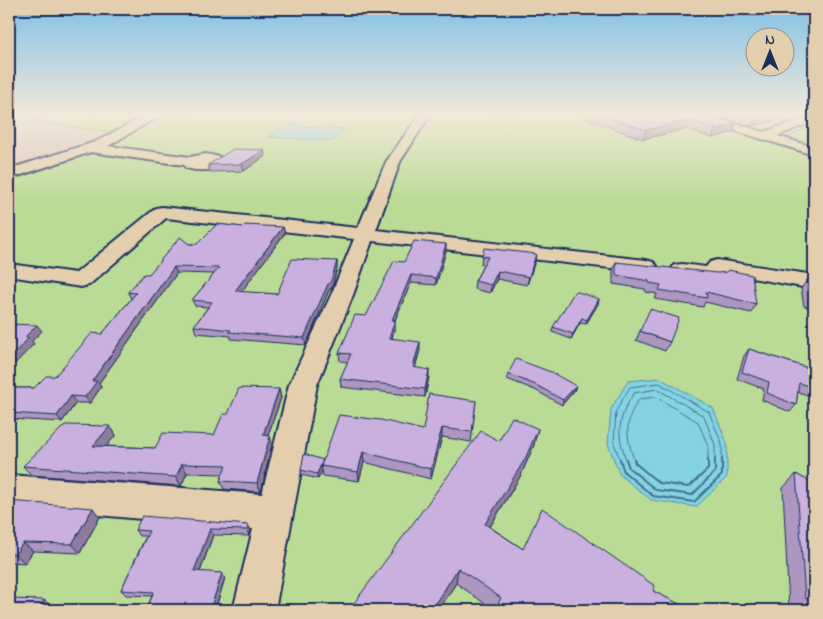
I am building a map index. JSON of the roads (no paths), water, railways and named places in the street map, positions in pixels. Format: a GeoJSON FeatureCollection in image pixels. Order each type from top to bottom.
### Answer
{"type":"FeatureCollection","features":[{"type":"Feature","properties":{"kind":"street"},"geometry":{"type":"LineString","coordinates":[[9,174],[102,144]]}},
{"type":"Feature","properties":{"kind":"street"},"geometry":{"type":"LineString","coordinates":[[254,610],[303,385],[366,234],[393,162],[405,144]]}},
{"type":"Feature","properties":{"kind":"street"},"geometry":{"type":"LineString","coordinates":[[789,144],[814,152]]}},
{"type":"Feature","properties":{"kind":"street"},"geometry":{"type":"LineString","coordinates":[[90,148],[193,162]]}},
{"type":"Feature","properties":{"kind":"street"},"geometry":{"type":"LineString","coordinates":[[9,270],[82,280],[162,212],[713,274],[717,266],[814,282]]}},
{"type":"Feature","properties":{"kind":"street"},"geometry":{"type":"LineString","coordinates":[[9,491],[275,513]]}},
{"type":"Feature","properties":{"kind":"water"},"geometry":{"type":"Polygon","coordinates":[[[660,378],[713,408],[727,443],[727,477],[696,507],[651,500],[620,475],[608,444],[611,409],[628,381],[660,378]]]}}]}
